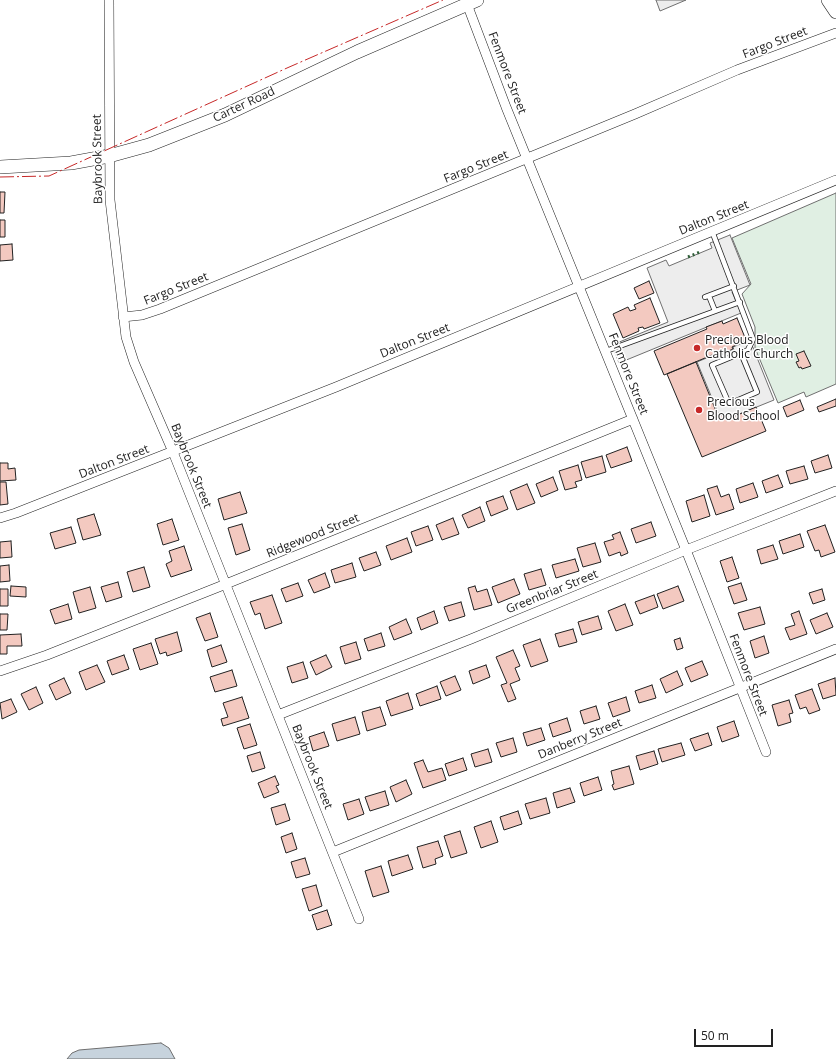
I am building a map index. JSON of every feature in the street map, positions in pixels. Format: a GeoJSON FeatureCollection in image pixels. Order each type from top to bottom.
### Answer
{"type":"FeatureCollection","features":[{"type":"Feature","properties":{"kind":"main road"},"geometry":{"type":"LineString","coordinates":[[828,0],[836,12]]}},
{"type":"Feature","properties":{"kind":"main road","name":"Carter Road"},"geometry":{"type":"LineString","coordinates":[[0,167],[71,163],[110,156],[149,145],[225,114],[357,52],[472,2]]}},
{"type":"Feature","properties":{"kind":"street","name":"Baybrook Street"},"geometry":{"type":"LineString","coordinates":[[109,0],[110,200],[122,317],[126,337],[134,362],[173,452],[359,919]]}},
{"type":"Feature","properties":{"kind":"street","name":"Fenmore Street"},"geometry":{"type":"LineString","coordinates":[[472,2],[506,107],[634,419],[766,752]]}},
{"type":"Feature","properties":{"kind":"street","name":"Fargo Street"},"geometry":{"type":"LineString","coordinates":[[122,317],[142,315],[160,309],[528,159],[737,70],[836,32]]}},
{"type":"Feature","properties":{"kind":"street","name":"Dalton Street"},"geometry":{"type":"LineString","coordinates":[[0,518],[173,452],[836,180]]}},
{"type":"Feature","properties":{"kind":"street","name":"Ridgewood Street"},"geometry":{"type":"LineString","coordinates":[[0,671],[46,655],[226,584],[634,419]]}},
{"type":"Feature","properties":{"kind":"street","name":"Greenbriar Street"},"geometry":{"type":"LineString","coordinates":[[278,715],[471,639],[686,550],[836,492]]}},
{"type":"Feature","properties":{"kind":"street","name":"Danberry Street"},"geometry":{"type":"LineString","coordinates":[[333,852],[836,648]]}},
{"type":"Feature","properties":{"kind":"lane"},"geometry":{"type":"LineString","coordinates":[[712,232],[740,302],[752,339],[748,350],[712,365],[728,404],[758,392],[741,353]]}},
{"type":"Feature","properties":{"kind":"lane"},"geometry":{"type":"LineString","coordinates":[[714,311],[707,296],[734,286]]}},
{"type":"Feature","properties":{"kind":"lane"},"geometry":{"type":"LineString","coordinates":[[606,351],[740,302]]}},
{"type":"Feature","properties":{"kind":"green space"},"geometry":{"type":"Polygon","coordinates":[[[836,193],[836,384],[806,397],[804,392],[778,403],[755,348],[755,327],[742,294],[751,284],[732,238],[836,193]]]}},
{"type":"Feature","properties":{"kind":"shaded area"},"geometry":{"type":"Polygon","coordinates":[[[656,0],[686,0],[660,11],[656,0]]]}},
{"type":"Feature","properties":{"kind":"shaded area"},"geometry":{"type":"Polygon","coordinates":[[[730,235],[750,285],[732,292],[741,313],[619,363],[612,345],[668,322],[647,268],[666,260],[669,266],[712,248],[710,243],[730,235]]]}},
{"type":"Feature","properties":{"kind":"shaded area"},"geometry":{"type":"Polygon","coordinates":[[[750,340],[774,400],[727,419],[724,413],[719,415],[697,362],[716,354],[718,356],[734,350],[733,347],[750,340]]]}},
{"type":"Feature","properties":{"kind":"shaded area"},"geometry":{"type":"Polygon","coordinates":[[[161,1043],[169,1048],[175,1059],[67,1059],[72,1053],[79,1050],[161,1043]]]}},
{"type":"Feature","properties":{"kind":"building"},"geometry":{"type":"Polygon","coordinates":[[[0,192],[5,192],[4,213],[0,213],[0,192]]]}},
{"type":"Feature","properties":{"kind":"building"},"geometry":{"type":"Polygon","coordinates":[[[0,220],[5,220],[5,237],[0,237],[0,220]]]}},
{"type":"Feature","properties":{"kind":"building"},"geometry":{"type":"Polygon","coordinates":[[[12,244],[13,260],[0,261],[0,245],[12,244]]]}},
{"type":"Feature","properties":{"kind":"building"},"geometry":{"type":"Polygon","coordinates":[[[649,281],[654,293],[639,299],[634,288],[649,281]]]}},
{"type":"Feature","properties":{"kind":"building"},"geometry":{"type":"Polygon","coordinates":[[[650,298],[660,323],[644,329],[643,327],[638,328],[639,331],[623,338],[613,314],[628,307],[630,311],[636,309],[634,305],[650,298]]]}},
{"type":"Feature","properties":{"kind":"building","name":"Precious Blood Catholic Church"},"geometry":{"type":"Polygon","coordinates":[[[737,318],[746,340],[732,347],[733,349],[718,356],[717,353],[664,375],[654,351],[707,329],[706,327],[722,321],[723,324],[737,318]]]}},
{"type":"Feature","properties":{"kind":"building"},"geometry":{"type":"Polygon","coordinates":[[[804,351],[811,366],[802,369],[801,367],[799,368],[796,362],[799,361],[796,354],[804,351]]]}},
{"type":"Feature","properties":{"kind":"building","name":"Precious Blood School"},"geometry":{"type":"Polygon","coordinates":[[[696,362],[718,416],[724,414],[726,420],[756,407],[766,431],[702,457],[667,374],[696,362]]]}},
{"type":"Feature","properties":{"kind":"building"},"geometry":{"type":"Polygon","coordinates":[[[836,399],[836,406],[819,412],[817,407],[836,399]]]}},
{"type":"Feature","properties":{"kind":"building"},"geometry":{"type":"Polygon","coordinates":[[[800,400],[804,410],[787,417],[783,407],[800,400]]]}},
{"type":"Feature","properties":{"kind":"building"},"geometry":{"type":"Polygon","coordinates":[[[627,447],[632,461],[611,468],[606,455],[627,447]]]}},
{"type":"Feature","properties":{"kind":"building"},"geometry":{"type":"Polygon","coordinates":[[[828,455],[832,468],[815,473],[811,461],[828,455]]]}},
{"type":"Feature","properties":{"kind":"building"},"geometry":{"type":"Polygon","coordinates":[[[602,456],[606,472],[586,478],[581,462],[602,456]]]}},
{"type":"Feature","properties":{"kind":"building"},"geometry":{"type":"Polygon","coordinates":[[[0,463],[8,463],[8,469],[15,468],[16,480],[0,481],[0,463]]]}},
{"type":"Feature","properties":{"kind":"building"},"geometry":{"type":"Polygon","coordinates":[[[578,465],[582,480],[575,482],[577,487],[565,490],[559,471],[578,465]]]}},
{"type":"Feature","properties":{"kind":"building"},"geometry":{"type":"Polygon","coordinates":[[[804,466],[808,479],[790,484],[786,471],[804,466]]]}},
{"type":"Feature","properties":{"kind":"building"},"geometry":{"type":"Polygon","coordinates":[[[778,475],[783,487],[766,493],[762,481],[778,475]]]}},
{"type":"Feature","properties":{"kind":"building"},"geometry":{"type":"Polygon","coordinates":[[[553,477],[558,490],[541,497],[536,484],[553,477]]]}},
{"type":"Feature","properties":{"kind":"building"},"geometry":{"type":"Polygon","coordinates":[[[0,482],[6,482],[8,504],[0,505],[0,482]]]}},
{"type":"Feature","properties":{"kind":"building"},"geometry":{"type":"Polygon","coordinates":[[[753,483],[758,497],[740,503],[736,489],[753,483]]]}},
{"type":"Feature","properties":{"kind":"building"},"geometry":{"type":"Polygon","coordinates":[[[527,484],[535,503],[517,510],[510,491],[527,484]]]}},
{"type":"Feature","properties":{"kind":"building"},"geometry":{"type":"Polygon","coordinates":[[[717,486],[721,497],[729,494],[734,509],[716,515],[707,489],[717,486]]]}},
{"type":"Feature","properties":{"kind":"building"},"geometry":{"type":"Polygon","coordinates":[[[240,492],[247,513],[224,520],[218,499],[240,492]]]}},
{"type":"Feature","properties":{"kind":"building"},"geometry":{"type":"Polygon","coordinates":[[[704,495],[710,516],[692,522],[686,501],[704,495]]]}},
{"type":"Feature","properties":{"kind":"building"},"geometry":{"type":"Polygon","coordinates":[[[503,496],[508,509],[491,516],[486,502],[503,496]]]}},
{"type":"Feature","properties":{"kind":"building"},"geometry":{"type":"Polygon","coordinates":[[[480,507],[485,521],[468,528],[462,515],[480,507]]]}},
{"type":"Feature","properties":{"kind":"building"},"geometry":{"type":"Polygon","coordinates":[[[94,514],[101,535],[83,540],[77,519],[94,514]]]}},
{"type":"Feature","properties":{"kind":"building"},"geometry":{"type":"Polygon","coordinates":[[[453,518],[459,534],[442,540],[436,525],[453,518]]]}},
{"type":"Feature","properties":{"kind":"building"},"geometry":{"type":"Polygon","coordinates":[[[172,519],[179,540],[163,545],[157,524],[172,519]]]}},
{"type":"Feature","properties":{"kind":"building"},"geometry":{"type":"Polygon","coordinates":[[[651,522],[656,536],[636,543],[631,529],[651,522]]]}},
{"type":"Feature","properties":{"kind":"building"},"geometry":{"type":"Polygon","coordinates":[[[242,524],[250,550],[236,555],[228,528],[242,524]]]}},
{"type":"Feature","properties":{"kind":"building"},"geometry":{"type":"Polygon","coordinates":[[[825,525],[835,552],[821,557],[819,550],[815,551],[807,531],[825,525]]]}},
{"type":"Feature","properties":{"kind":"building"},"geometry":{"type":"Polygon","coordinates":[[[428,526],[433,540],[416,546],[411,532],[428,526]]]}},
{"type":"Feature","properties":{"kind":"building"},"geometry":{"type":"Polygon","coordinates":[[[71,527],[76,543],[55,549],[50,533],[71,527]]]}},
{"type":"Feature","properties":{"kind":"building"},"geometry":{"type":"Polygon","coordinates":[[[620,532],[628,553],[621,556],[620,552],[609,556],[604,542],[614,539],[612,535],[620,532]]]}},
{"type":"Feature","properties":{"kind":"building"},"geometry":{"type":"Polygon","coordinates":[[[800,534],[804,547],[783,554],[779,541],[800,534]]]}},
{"type":"Feature","properties":{"kind":"building"},"geometry":{"type":"Polygon","coordinates":[[[407,538],[412,552],[391,560],[386,546],[407,538]]]}},
{"type":"Feature","properties":{"kind":"building"},"geometry":{"type":"Polygon","coordinates":[[[11,541],[12,557],[0,558],[0,542],[11,541]]]}},
{"type":"Feature","properties":{"kind":"building"},"geometry":{"type":"Polygon","coordinates":[[[595,543],[601,562],[583,567],[577,548],[595,543]]]}},
{"type":"Feature","properties":{"kind":"building"},"geometry":{"type":"Polygon","coordinates":[[[773,545],[778,559],[761,564],[757,550],[773,545]]]}},
{"type":"Feature","properties":{"kind":"building"},"geometry":{"type":"Polygon","coordinates":[[[184,546],[192,570],[171,577],[166,564],[172,561],[169,551],[184,546]]]}},
{"type":"Feature","properties":{"kind":"building"},"geometry":{"type":"Polygon","coordinates":[[[376,552],[381,565],[364,571],[359,558],[376,552]]]}},
{"type":"Feature","properties":{"kind":"building"},"geometry":{"type":"Polygon","coordinates":[[[732,557],[739,578],[727,582],[720,561],[732,557]]]}},
{"type":"Feature","properties":{"kind":"building"},"geometry":{"type":"Polygon","coordinates":[[[575,559],[579,571],[556,578],[552,565],[575,559]]]}},
{"type":"Feature","properties":{"kind":"building"},"geometry":{"type":"Polygon","coordinates":[[[352,563],[356,577],[335,583],[331,570],[352,563]]]}},
{"type":"Feature","properties":{"kind":"building"},"geometry":{"type":"Polygon","coordinates":[[[9,565],[10,581],[0,582],[0,566],[9,565]]]}},
{"type":"Feature","properties":{"kind":"building"},"geometry":{"type":"Polygon","coordinates":[[[144,567],[150,587],[133,592],[127,572],[144,567]]]}},
{"type":"Feature","properties":{"kind":"building"},"geometry":{"type":"Polygon","coordinates":[[[541,569],[546,585],[529,590],[524,574],[541,569]]]}},
{"type":"Feature","properties":{"kind":"building"},"geometry":{"type":"Polygon","coordinates":[[[325,573],[330,587],[314,593],[308,580],[325,573]]]}},
{"type":"Feature","properties":{"kind":"building"},"geometry":{"type":"Polygon","coordinates":[[[514,579],[520,594],[498,603],[492,587],[514,579]]]}},
{"type":"Feature","properties":{"kind":"building"},"geometry":{"type":"Polygon","coordinates":[[[118,582],[122,597],[106,602],[101,587],[118,582]]]}},
{"type":"Feature","properties":{"kind":"building"},"geometry":{"type":"Polygon","coordinates":[[[298,583],[303,596],[286,602],[281,589],[298,583]]]}},
{"type":"Feature","properties":{"kind":"building"},"geometry":{"type":"Polygon","coordinates":[[[741,583],[747,600],[734,604],[728,587],[741,583]]]}},
{"type":"Feature","properties":{"kind":"building"},"geometry":{"type":"Polygon","coordinates":[[[11,586],[26,587],[26,597],[10,596],[11,586]]]}},
{"type":"Feature","properties":{"kind":"building"},"geometry":{"type":"Polygon","coordinates":[[[475,586],[477,592],[487,589],[492,605],[474,610],[468,588],[475,586]]]}},
{"type":"Feature","properties":{"kind":"building"},"geometry":{"type":"Polygon","coordinates":[[[678,586],[684,601],[663,609],[657,594],[678,586]]]}},
{"type":"Feature","properties":{"kind":"building"},"geometry":{"type":"Polygon","coordinates":[[[90,587],[96,608],[79,613],[73,592],[90,587]]]}},
{"type":"Feature","properties":{"kind":"building"},"geometry":{"type":"Polygon","coordinates":[[[0,589],[8,589],[8,606],[0,606],[0,589]]]}},
{"type":"Feature","properties":{"kind":"building"},"geometry":{"type":"Polygon","coordinates":[[[822,589],[825,600],[813,604],[809,593],[822,589]]]}},
{"type":"Feature","properties":{"kind":"building"},"geometry":{"type":"Polygon","coordinates":[[[272,595],[282,623],[265,629],[260,613],[255,615],[250,602],[272,595]]]}},
{"type":"Feature","properties":{"kind":"building"},"geometry":{"type":"Polygon","coordinates":[[[654,595],[658,607],[640,614],[635,602],[654,595]]]}},
{"type":"Feature","properties":{"kind":"building"},"geometry":{"type":"Polygon","coordinates":[[[461,602],[465,616],[449,621],[444,607],[461,602]]]}},
{"type":"Feature","properties":{"kind":"building"},"geometry":{"type":"Polygon","coordinates":[[[68,604],[72,619],[55,624],[50,610],[68,604]]]}},
{"type":"Feature","properties":{"kind":"building"},"geometry":{"type":"Polygon","coordinates":[[[625,604],[633,625],[616,631],[608,611],[625,604]]]}},
{"type":"Feature","properties":{"kind":"building"},"geometry":{"type":"Polygon","coordinates":[[[760,607],[765,624],[744,630],[738,613],[760,607]]]}},
{"type":"Feature","properties":{"kind":"building"},"geometry":{"type":"Polygon","coordinates":[[[434,611],[438,623],[421,630],[417,618],[434,611]]]}},
{"type":"Feature","properties":{"kind":"building"},"geometry":{"type":"Polygon","coordinates":[[[799,611],[807,634],[790,640],[785,628],[795,625],[791,614],[799,611]]]}},
{"type":"Feature","properties":{"kind":"building"},"geometry":{"type":"Polygon","coordinates":[[[210,613],[218,637],[205,641],[196,618],[210,613]]]}},
{"type":"Feature","properties":{"kind":"building"},"geometry":{"type":"Polygon","coordinates":[[[827,613],[833,627],[816,634],[810,620],[827,613]]]}},
{"type":"Feature","properties":{"kind":"building"},"geometry":{"type":"Polygon","coordinates":[[[0,614],[8,614],[7,630],[0,630],[0,614]]]}},
{"type":"Feature","properties":{"kind":"building"},"geometry":{"type":"Polygon","coordinates":[[[598,616],[602,629],[582,635],[578,622],[598,616]]]}},
{"type":"Feature","properties":{"kind":"building"},"geometry":{"type":"Polygon","coordinates":[[[406,619],[412,633],[394,640],[389,627],[406,619]]]}},
{"type":"Feature","properties":{"kind":"building"},"geometry":{"type":"Polygon","coordinates":[[[573,629],[577,642],[559,647],[555,634],[573,629]]]}},
{"type":"Feature","properties":{"kind":"building"},"geometry":{"type":"Polygon","coordinates":[[[177,632],[182,651],[167,656],[166,652],[160,654],[155,639],[177,632]]]}},
{"type":"Feature","properties":{"kind":"building"},"geometry":{"type":"Polygon","coordinates":[[[381,633],[385,646],[368,651],[364,639],[381,633]]]}},
{"type":"Feature","properties":{"kind":"building"},"geometry":{"type":"Polygon","coordinates":[[[21,634],[22,646],[7,646],[7,654],[0,654],[0,635],[21,634]]]}},
{"type":"Feature","properties":{"kind":"building"},"geometry":{"type":"Polygon","coordinates":[[[764,636],[769,653],[755,658],[750,641],[764,636]]]}},
{"type":"Feature","properties":{"kind":"building"},"geometry":{"type":"Polygon","coordinates":[[[680,638],[683,648],[677,650],[674,640],[680,638]]]}},
{"type":"Feature","properties":{"kind":"building"},"geometry":{"type":"Polygon","coordinates":[[[540,639],[548,661],[531,667],[523,645],[540,639]]]}},
{"type":"Feature","properties":{"kind":"building"},"geometry":{"type":"Polygon","coordinates":[[[356,642],[361,659],[345,664],[340,647],[356,642]]]}},
{"type":"Feature","properties":{"kind":"building"},"geometry":{"type":"Polygon","coordinates":[[[151,643],[158,664],[140,670],[133,649],[151,643]]]}},
{"type":"Feature","properties":{"kind":"building"},"geometry":{"type":"Polygon","coordinates":[[[221,645],[227,662],[212,667],[207,650],[221,645]]]}},
{"type":"Feature","properties":{"kind":"building"},"geometry":{"type":"Polygon","coordinates":[[[513,650],[520,666],[515,668],[520,680],[510,684],[516,699],[508,702],[501,685],[507,683],[496,657],[513,650]]]}},
{"type":"Feature","properties":{"kind":"building"},"geometry":{"type":"Polygon","coordinates":[[[124,655],[129,669],[112,675],[107,661],[124,655]]]}},
{"type":"Feature","properties":{"kind":"building"},"geometry":{"type":"Polygon","coordinates":[[[326,655],[332,667],[316,675],[310,662],[326,655]]]}},
{"type":"Feature","properties":{"kind":"building"},"geometry":{"type":"Polygon","coordinates":[[[702,661],[708,675],[691,682],[685,668],[702,661]]]}},
{"type":"Feature","properties":{"kind":"building"},"geometry":{"type":"Polygon","coordinates":[[[303,662],[308,678],[292,683],[287,667],[303,662]]]}},
{"type":"Feature","properties":{"kind":"building"},"geometry":{"type":"Polygon","coordinates":[[[97,665],[105,682],[86,690],[79,672],[97,665]]]}},
{"type":"Feature","properties":{"kind":"building"},"geometry":{"type":"Polygon","coordinates":[[[486,665],[490,677],[473,684],[469,671],[486,665]]]}},
{"type":"Feature","properties":{"kind":"building"},"geometry":{"type":"Polygon","coordinates":[[[232,670],[237,686],[215,692],[210,677],[232,670]]]}},
{"type":"Feature","properties":{"kind":"building"},"geometry":{"type":"Polygon","coordinates":[[[677,671],[683,685],[666,693],[660,679],[677,671]]]}},
{"type":"Feature","properties":{"kind":"building"},"geometry":{"type":"Polygon","coordinates":[[[455,676],[461,690],[446,696],[440,682],[455,676]]]}},
{"type":"Feature","properties":{"kind":"building"},"geometry":{"type":"Polygon","coordinates":[[[64,678],[71,693],[56,700],[49,685],[64,678]]]}},
{"type":"Feature","properties":{"kind":"building"},"geometry":{"type":"Polygon","coordinates":[[[835,678],[836,695],[823,699],[818,684],[835,678]]]}},
{"type":"Feature","properties":{"kind":"building"},"geometry":{"type":"Polygon","coordinates":[[[652,685],[656,698],[639,703],[635,691],[652,685]]]}},
{"type":"Feature","properties":{"kind":"building"},"geometry":{"type":"Polygon","coordinates":[[[437,686],[441,699],[420,706],[416,694],[437,686]]]}},
{"type":"Feature","properties":{"kind":"building"},"geometry":{"type":"Polygon","coordinates":[[[36,687],[43,703],[29,710],[21,694],[36,687]]]}},
{"type":"Feature","properties":{"kind":"building"},"geometry":{"type":"Polygon","coordinates":[[[812,689],[820,710],[809,714],[806,707],[800,709],[795,695],[812,689]]]}},
{"type":"Feature","properties":{"kind":"building"},"geometry":{"type":"Polygon","coordinates":[[[408,693],[413,709],[391,716],[386,701],[408,693]]]}},
{"type":"Feature","properties":{"kind":"building"},"geometry":{"type":"Polygon","coordinates":[[[242,697],[249,718],[223,726],[221,719],[228,717],[223,703],[242,697]]]}},
{"type":"Feature","properties":{"kind":"building"},"geometry":{"type":"Polygon","coordinates":[[[626,697],[630,711],[613,717],[608,703],[626,697]]]}},
{"type":"Feature","properties":{"kind":"building"},"geometry":{"type":"Polygon","coordinates":[[[11,699],[17,712],[2,719],[0,703],[11,699]]]}},
{"type":"Feature","properties":{"kind":"building"},"geometry":{"type":"Polygon","coordinates":[[[789,700],[793,713],[789,714],[791,722],[778,726],[772,705],[789,700]]]}},
{"type":"Feature","properties":{"kind":"building"},"geometry":{"type":"Polygon","coordinates":[[[596,706],[600,719],[584,724],[580,711],[596,706]]]}},
{"type":"Feature","properties":{"kind":"building"},"geometry":{"type":"Polygon","coordinates":[[[380,707],[386,725],[367,731],[362,712],[380,707]]]}},
{"type":"Feature","properties":{"kind":"building"},"geometry":{"type":"Polygon","coordinates":[[[355,717],[360,734],[337,741],[332,724],[355,717]]]}},
{"type":"Feature","properties":{"kind":"building"},"geometry":{"type":"Polygon","coordinates":[[[567,718],[571,731],[553,737],[549,724],[567,718]]]}},
{"type":"Feature","properties":{"kind":"building"},"geometry":{"type":"Polygon","coordinates":[[[734,721],[739,736],[722,742],[717,727],[734,721]]]}},
{"type":"Feature","properties":{"kind":"building"},"geometry":{"type":"Polygon","coordinates":[[[250,724],[257,745],[244,749],[237,728],[250,724]]]}},
{"type":"Feature","properties":{"kind":"building"},"geometry":{"type":"Polygon","coordinates":[[[541,728],[545,740],[527,746],[523,733],[541,728]]]}},
{"type":"Feature","properties":{"kind":"building"},"geometry":{"type":"Polygon","coordinates":[[[324,732],[329,746],[313,751],[309,737],[324,732]]]}},
{"type":"Feature","properties":{"kind":"building"},"geometry":{"type":"Polygon","coordinates":[[[708,733],[712,745],[695,751],[690,739],[708,733]]]}},
{"type":"Feature","properties":{"kind":"building"},"geometry":{"type":"Polygon","coordinates":[[[513,738],[517,752],[501,757],[496,743],[513,738]]]}},
{"type":"Feature","properties":{"kind":"building"},"geometry":{"type":"Polygon","coordinates":[[[681,743],[685,755],[662,762],[658,749],[681,743]]]}},
{"type":"Feature","properties":{"kind":"building"},"geometry":{"type":"Polygon","coordinates":[[[488,749],[492,762],[475,767],[471,754],[488,749]]]}},
{"type":"Feature","properties":{"kind":"building"},"geometry":{"type":"Polygon","coordinates":[[[654,751],[658,764],[640,770],[636,756],[654,751]]]}},
{"type":"Feature","properties":{"kind":"building"},"geometry":{"type":"Polygon","coordinates":[[[260,752],[265,768],[252,772],[247,756],[260,752]]]}},
{"type":"Feature","properties":{"kind":"building"},"geometry":{"type":"Polygon","coordinates":[[[463,758],[467,770],[449,776],[445,764],[463,758]]]}},
{"type":"Feature","properties":{"kind":"building"},"geometry":{"type":"Polygon","coordinates":[[[423,760],[428,772],[442,768],[446,780],[423,788],[414,763],[423,760]]]}},
{"type":"Feature","properties":{"kind":"building"},"geometry":{"type":"Polygon","coordinates":[[[629,766],[634,784],[614,790],[611,771],[629,766]]]}},
{"type":"Feature","properties":{"kind":"building"},"geometry":{"type":"Polygon","coordinates":[[[275,776],[279,785],[276,786],[279,792],[264,798],[258,783],[275,776]]]}},
{"type":"Feature","properties":{"kind":"building"},"geometry":{"type":"Polygon","coordinates":[[[598,777],[602,790],[584,796],[580,783],[598,777]]]}},
{"type":"Feature","properties":{"kind":"building"},"geometry":{"type":"Polygon","coordinates":[[[406,780],[412,794],[396,802],[390,787],[406,780]]]}},
{"type":"Feature","properties":{"kind":"building"},"geometry":{"type":"Polygon","coordinates":[[[570,788],[575,802],[557,808],[553,793],[570,788]]]}},
{"type":"Feature","properties":{"kind":"building"},"geometry":{"type":"Polygon","coordinates":[[[385,791],[389,805],[370,811],[365,797],[385,791]]]}},
{"type":"Feature","properties":{"kind":"building"},"geometry":{"type":"Polygon","coordinates":[[[546,798],[550,813],[530,819],[525,804],[546,798]]]}},
{"type":"Feature","properties":{"kind":"building"},"geometry":{"type":"Polygon","coordinates":[[[359,799],[364,814],[348,820],[343,804],[359,799]]]}},
{"type":"Feature","properties":{"kind":"building"},"geometry":{"type":"Polygon","coordinates":[[[285,804],[290,820],[276,825],[271,808],[285,804]]]}},
{"type":"Feature","properties":{"kind":"building"},"geometry":{"type":"Polygon","coordinates":[[[518,811],[522,824],[504,830],[500,817],[518,811]]]}},
{"type":"Feature","properties":{"kind":"building"},"geometry":{"type":"Polygon","coordinates":[[[491,821],[498,842],[481,848],[474,827],[491,821]]]}},
{"type":"Feature","properties":{"kind":"building"},"geometry":{"type":"Polygon","coordinates":[[[460,831],[467,853],[451,858],[444,836],[460,831]]]}},
{"type":"Feature","properties":{"kind":"building"},"geometry":{"type":"Polygon","coordinates":[[[292,833],[297,849],[286,853],[281,837],[292,833]]]}},
{"type":"Feature","properties":{"kind":"building"},"geometry":{"type":"Polygon","coordinates":[[[438,841],[443,856],[435,859],[436,864],[423,868],[417,847],[438,841]]]}},
{"type":"Feature","properties":{"kind":"building"},"geometry":{"type":"Polygon","coordinates":[[[408,855],[413,869],[392,876],[388,861],[408,855]]]}},
{"type":"Feature","properties":{"kind":"building"},"geometry":{"type":"Polygon","coordinates":[[[305,858],[310,874],[296,878],[291,862],[305,858]]]}},
{"type":"Feature","properties":{"kind":"building"},"geometry":{"type":"Polygon","coordinates":[[[381,866],[389,892],[373,897],[365,871],[381,866]]]}},
{"type":"Feature","properties":{"kind":"building"},"geometry":{"type":"Polygon","coordinates":[[[316,885],[322,906],[309,911],[302,889],[316,885]]]}},
{"type":"Feature","properties":{"kind":"building"},"geometry":{"type":"Polygon","coordinates":[[[327,910],[332,925],[317,930],[312,915],[327,910]]]}},
{"type":"Feature","properties":{"kind":"hedge"},"geometry":{"type":"LineString","coordinates":[[688,257],[700,252]]}},
{"type":"Feature","properties":{"kind":"power"},"geometry":{"type":"LineString","coordinates":[[0,177],[49,176],[287,68],[443,0]]}},
{"type":"Feature","properties":{"kind":"place","name":"Precious Blood Catholic Church"},"geometry":{"type":"Point","coordinates":[697,348]}},
{"type":"Feature","properties":{"kind":"place","name":"Precious Blood School"},"geometry":{"type":"Point","coordinates":[699,410]}}]}
